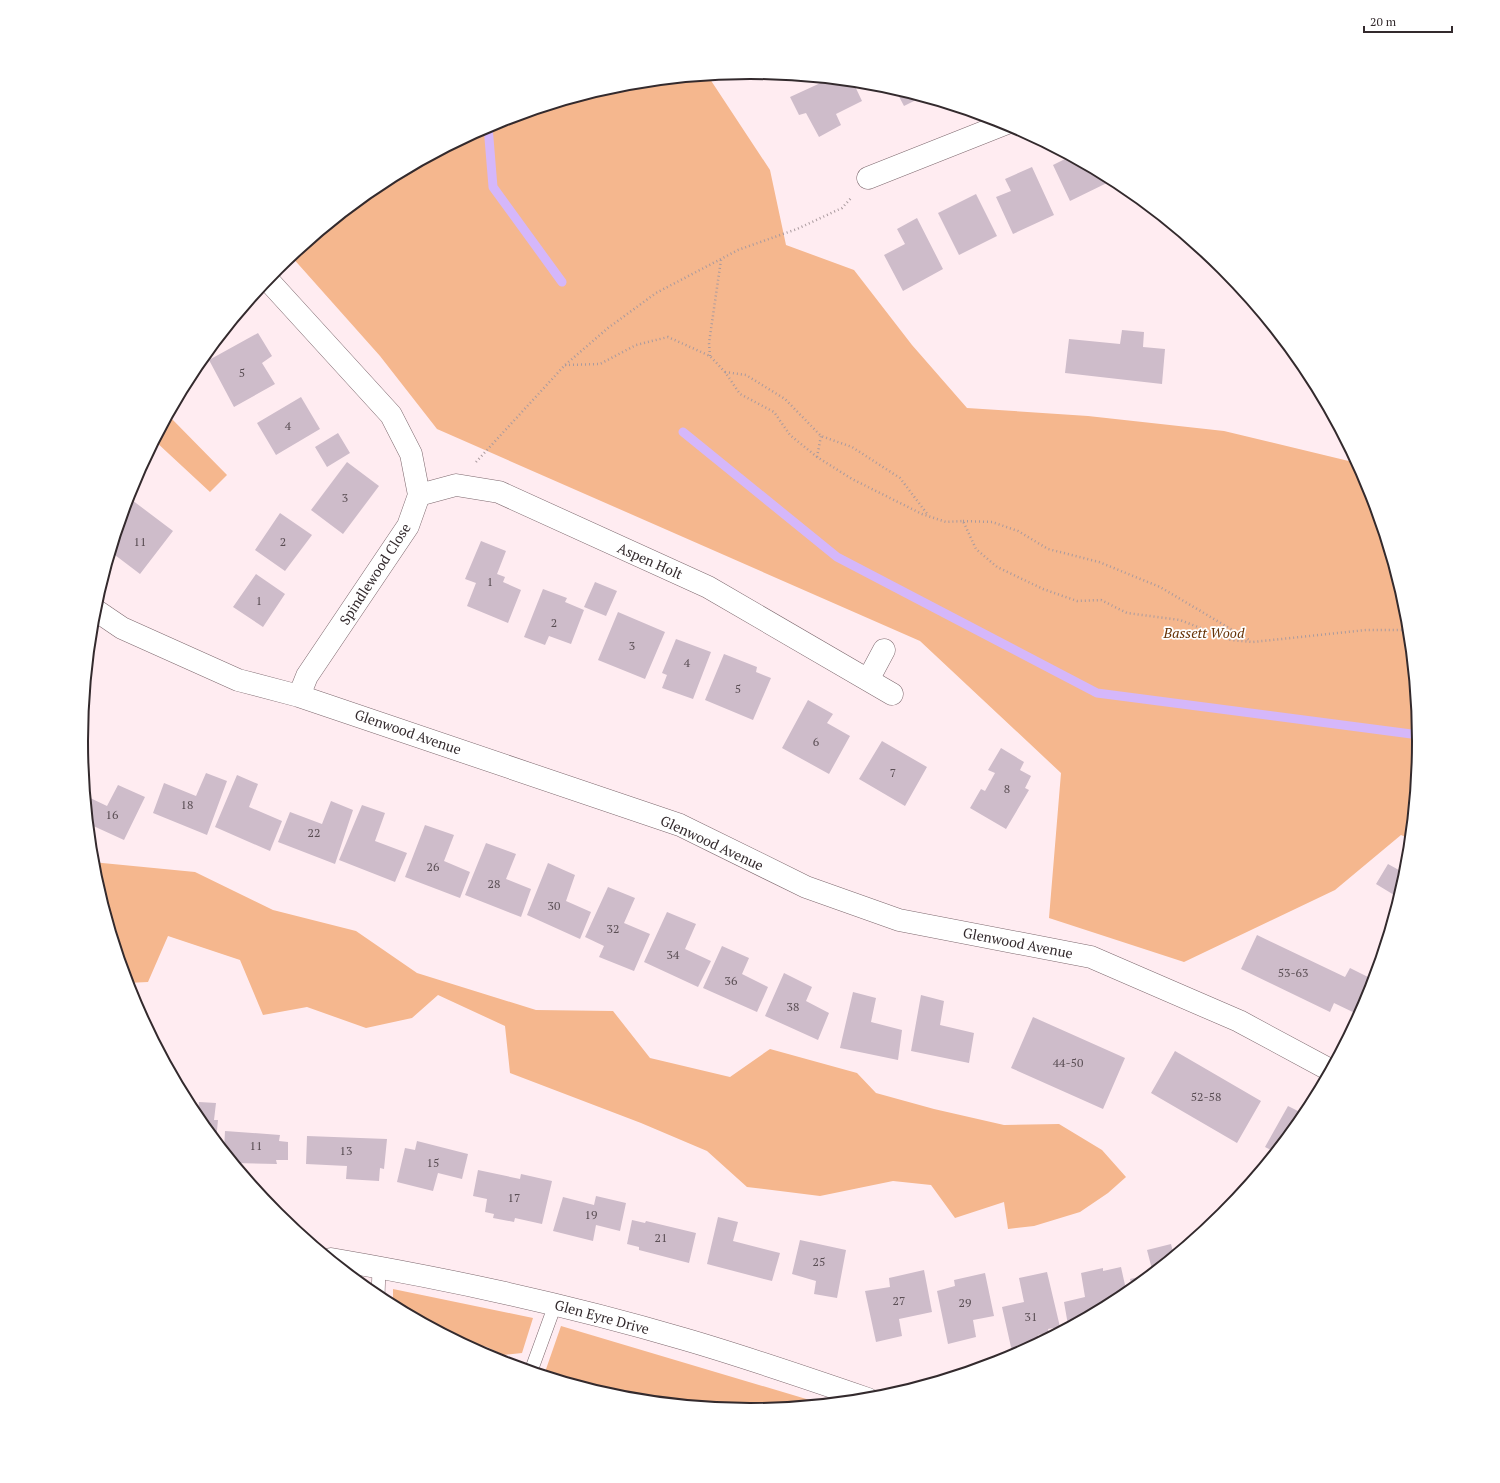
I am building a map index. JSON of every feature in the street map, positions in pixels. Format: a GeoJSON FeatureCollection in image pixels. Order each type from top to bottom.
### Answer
{"type":"FeatureCollection","features":[{"type":"Feature","properties":{"kind":"street"},"geometry":{"type":"LineString","coordinates":[[868,178],[998,127]]}},
{"type":"Feature","properties":{"kind":"street"},"geometry":{"type":"LineString","coordinates":[[272,284],[391,415],[411,454],[419,495]]}},
{"type":"Feature","properties":{"kind":"street","name":"Aspen Holt"},"geometry":{"type":"LineString","coordinates":[[419,495],[456,485],[499,492],[708,587],[892,694]]}},
{"type":"Feature","properties":{"kind":"street","name":"Spindlewood Close"},"geometry":{"type":"LineString","coordinates":[[299,696],[307,676],[408,526],[419,495]]}},
{"type":"Feature","properties":{"kind":"street","name":"Glenwood Avenue"},"geometry":{"type":"LineString","coordinates":[[100,613],[122,628],[238,680],[299,696],[680,825],[806,887],[899,920],[1091,957],[1239,1020],[1327,1068]]}},
{"type":"Feature","properties":{"kind":"street"},"geometry":{"type":"LineString","coordinates":[[868,680],[884,650]]}},
{"type":"Feature","properties":{"kind":"street","name":"Glen Eyre Drive"},"geometry":{"type":"LineString","coordinates":[[339,1260],[468,1285],[555,1305],[684,1339],[855,1395]]}},
{"type":"Feature","properties":{"kind":"lane"},"geometry":{"type":"LineString","coordinates":[[378,1289],[379,1268]]}},
{"type":"Feature","properties":{"kind":"lane"},"geometry":{"type":"LineString","coordinates":[[532,1367],[555,1305]]}},
{"type":"Feature","properties":{"kind":"path"},"geometry":{"type":"LineString","coordinates":[[456,485],[565,365],[608,328],[656,294],[738,250],[797,229],[842,208],[868,178]]}},
{"type":"Feature","properties":{"kind":"path"},"geometry":{"type":"LineString","coordinates":[[710,356],[709,342],[721,259]]}},
{"type":"Feature","properties":{"kind":"path"},"geometry":{"type":"LineString","coordinates":[[565,365],[600,364],[636,346],[668,337],[710,356],[725,372],[740,394],[774,412],[790,435],[817,457],[852,479],[928,516],[946,522],[992,522],[1018,531],[1048,549],[1099,562],[1160,587],[1253,642]]}},
{"type":"Feature","properties":{"kind":"path"},"geometry":{"type":"LineString","coordinates":[[725,372],[746,375],[785,399],[821,436],[852,447],[900,478],[928,516]]}},
{"type":"Feature","properties":{"kind":"path"},"geometry":{"type":"LineString","coordinates":[[817,457],[821,436]]}},
{"type":"Feature","properties":{"kind":"path"},"geometry":{"type":"LineString","coordinates":[[963,521],[976,549],[997,567],[1050,592],[1076,601],[1101,600],[1127,613],[1180,620],[1231,640],[1253,642],[1366,630],[1403,630]]}},
{"type":"Feature","properties":{"kind":"green space","name":"Bassett Wood"},"geometry":{"type":"Polygon","coordinates":[[[711,80],[770,170],[786,245],[854,270],[912,345],[967,408],[1088,416],[1224,431],[1350,461],[1362,488],[1390,570],[1400,612],[1407,655],[1411,698],[1412,742],[1411,785],[1406,837],[1401,835],[1335,890],[1184,962],[1049,918],[1061,773],[920,641],[437,429],[380,356],[295,260],[313,243],[382,191],[457,147],[496,129],[537,114],[621,92],[711,80]]]}},
{"type":"Feature","properties":{"kind":"green space"},"geometry":{"type":"Polygon","coordinates":[[[172,419],[227,475],[210,492],[158,444],[172,419]]]}},
{"type":"Feature","properties":{"kind":"green space"},"geometry":{"type":"Polygon","coordinates":[[[99,863],[195,872],[273,910],[356,931],[417,973],[536,1010],[613,1011],[650,1058],[730,1077],[770,1049],[857,1073],[876,1093],[934,1109],[1004,1125],[1059,1124],[1102,1150],[1126,1177],[1108,1193],[1080,1212],[1034,1226],[1008,1229],[1004,1202],[955,1218],[931,1185],[893,1181],[820,1196],[747,1187],[707,1151],[641,1123],[510,1073],[505,1026],[438,995],[412,1018],[366,1028],[307,1007],[263,1015],[240,960],[168,936],[148,982],[133,983],[110,913],[99,863]]]}},
{"type":"Feature","properties":{"kind":"green space"},"geometry":{"type":"Polygon","coordinates":[[[393,1289],[533,1318],[522,1353],[503,1355],[487,1347],[476,1345],[457,1336],[393,1299],[393,1289]]]}},
{"type":"Feature","properties":{"kind":"green space"},"geometry":{"type":"Polygon","coordinates":[[[561,1326],[812,1401],[793,1403],[750,1404],[707,1403],[621,1391],[545,1371],[561,1326]]]}},
{"type":"Feature","properties":{"kind":"building"},"geometry":{"type":"Polygon","coordinates":[[[820,83],[856,88],[862,101],[836,114],[841,125],[819,137],[806,113],[799,115],[790,97],[820,83]]]}},
{"type":"Feature","properties":{"kind":"building"},"geometry":{"type":"Polygon","coordinates":[[[899,97],[915,101],[904,106],[899,97]]]}},
{"type":"Feature","properties":{"kind":"building"},"geometry":{"type":"Polygon","coordinates":[[[1065,159],[1106,183],[1070,201],[1053,165],[1065,159]]]}},
{"type":"Feature","properties":{"kind":"building"},"geometry":{"type":"Polygon","coordinates":[[[1032,167],[1054,215],[1013,234],[996,197],[1011,191],[1005,179],[1032,167]]]}},
{"type":"Feature","properties":{"kind":"building"},"geometry":{"type":"Polygon","coordinates":[[[976,194],[997,236],[959,255],[938,213],[976,194]]]}},
{"type":"Feature","properties":{"kind":"building"},"geometry":{"type":"Polygon","coordinates":[[[917,218],[943,269],[903,291],[884,255],[905,244],[897,229],[917,218]]]}},
{"type":"Feature","properties":{"kind":"building"},"geometry":{"type":"Polygon","coordinates":[[[1122,330],[1144,332],[1143,347],[1165,349],[1162,384],[1065,373],[1069,339],[1120,344],[1122,330]]]}},
{"type":"Feature","properties":{"kind":"building"},"geometry":{"type":"Polygon","coordinates":[[[258,333],[272,356],[262,363],[275,384],[234,407],[209,360],[258,333]]]}},
{"type":"Feature","properties":{"kind":"building"},"geometry":{"type":"Polygon","coordinates":[[[301,397],[320,429],[276,455],[257,423],[301,397]]]}},
{"type":"Feature","properties":{"kind":"building"},"geometry":{"type":"Polygon","coordinates":[[[338,433],[350,453],[327,467],[315,447],[338,433]]]}},
{"type":"Feature","properties":{"kind":"building"},"geometry":{"type":"Polygon","coordinates":[[[347,462],[379,486],[343,534],[311,510],[347,462]]]}},
{"type":"Feature","properties":{"kind":"building"},"geometry":{"type":"Polygon","coordinates":[[[133,501],[173,531],[140,574],[115,555],[133,501]]]}},
{"type":"Feature","properties":{"kind":"building"},"geometry":{"type":"Polygon","coordinates":[[[280,513],[312,535],[285,571],[255,550],[280,513]]]}},
{"type":"Feature","properties":{"kind":"building"},"geometry":{"type":"Polygon","coordinates":[[[481,541],[506,551],[497,574],[505,577],[503,582],[521,590],[508,623],[467,606],[476,583],[465,579],[481,541]]]}},
{"type":"Feature","properties":{"kind":"building"},"geometry":{"type":"Polygon","coordinates":[[[256,574],[285,594],[263,627],[233,607],[256,574]]]}},
{"type":"Feature","properties":{"kind":"building"},"geometry":{"type":"Polygon","coordinates":[[[595,582],[617,591],[606,616],[584,607],[595,582]]]}},
{"type":"Feature","properties":{"kind":"building"},"geometry":{"type":"Polygon","coordinates":[[[543,589],[567,598],[565,602],[584,610],[571,644],[549,636],[545,645],[524,637],[543,589]]]}},
{"type":"Feature","properties":{"kind":"building"},"geometry":{"type":"Polygon","coordinates":[[[618,612],[665,632],[645,679],[598,660],[618,612]]]}},
{"type":"Feature","properties":{"kind":"building"},"geometry":{"type":"Polygon","coordinates":[[[676,639],[711,652],[693,699],[662,688],[667,675],[662,673],[676,639]]]}},
{"type":"Feature","properties":{"kind":"building"},"geometry":{"type":"Polygon","coordinates":[[[724,654],[757,667],[756,672],[771,678],[753,720],[705,700],[724,654]]]}},
{"type":"Feature","properties":{"kind":"building"},"geometry":{"type":"Polygon","coordinates":[[[808,700],[833,714],[827,723],[850,736],[829,774],[782,748],[808,700]]]}},
{"type":"Feature","properties":{"kind":"building"},"geometry":{"type":"Polygon","coordinates":[[[882,741],[927,767],[905,806],[859,779],[882,741]]]}},
{"type":"Feature","properties":{"kind":"building"},"geometry":{"type":"Polygon","coordinates":[[[1001,748],[1024,762],[1020,770],[1031,776],[1025,788],[1029,790],[1006,829],[970,808],[981,789],[985,791],[995,773],[988,770],[1001,748]]]}},
{"type":"Feature","properties":{"kind":"building"},"geometry":{"type":"Polygon","coordinates":[[[206,773],[227,781],[207,835],[153,813],[164,783],[196,796],[206,773]]]}},
{"type":"Feature","properties":{"kind":"building"},"geometry":{"type":"Polygon","coordinates":[[[237,775],[258,784],[249,807],[282,821],[270,851],[215,827],[237,775]]]}},
{"type":"Feature","properties":{"kind":"building"},"geometry":{"type":"Polygon","coordinates":[[[118,785],[145,797],[124,840],[93,826],[90,798],[107,806],[118,785]]]}},
{"type":"Feature","properties":{"kind":"building"},"geometry":{"type":"Polygon","coordinates":[[[331,801],[353,810],[335,864],[278,842],[290,812],[322,824],[331,801]]]}},
{"type":"Feature","properties":{"kind":"building"},"geometry":{"type":"Polygon","coordinates":[[[362,805],[385,813],[375,841],[407,853],[395,882],[339,860],[362,805]]]}},
{"type":"Feature","properties":{"kind":"building"},"geometry":{"type":"Polygon","coordinates":[[[425,825],[454,835],[444,861],[470,872],[460,898],[405,877],[425,825]]]}},
{"type":"Feature","properties":{"kind":"building"},"geometry":{"type":"Polygon","coordinates":[[[486,843],[516,854],[506,879],[531,889],[521,917],[465,895],[486,843]]]}},
{"type":"Feature","properties":{"kind":"building"},"geometry":{"type":"Polygon","coordinates":[[[548,863],[575,875],[566,901],[591,912],[580,939],[527,915],[548,863]]]}},
{"type":"Feature","properties":{"kind":"building"},"geometry":{"type":"Polygon","coordinates":[[[1388,864],[1400,871],[1394,895],[1376,884],[1388,864]]]}},
{"type":"Feature","properties":{"kind":"building"},"geometry":{"type":"Polygon","coordinates":[[[608,887],[635,898],[624,923],[650,934],[634,971],[599,957],[604,946],[585,937],[608,887]]]}},
{"type":"Feature","properties":{"kind":"building"},"geometry":{"type":"Polygon","coordinates":[[[667,912],[696,924],[685,949],[711,961],[698,987],[644,962],[667,912]]]}},
{"type":"Feature","properties":{"kind":"building"},"geometry":{"type":"Polygon","coordinates":[[[1257,935],[1345,977],[1350,968],[1368,977],[1354,1013],[1334,1003],[1330,1012],[1241,969],[1257,935]]]}},
{"type":"Feature","properties":{"kind":"building"},"geometry":{"type":"Polygon","coordinates":[[[722,946],[749,958],[742,974],[768,987],[757,1012],[703,988],[722,946]]]}},
{"type":"Feature","properties":{"kind":"building"},"geometry":{"type":"Polygon","coordinates":[[[784,973],[812,987],[806,1001],[829,1013],[818,1040],[765,1016],[784,973]]]}},
{"type":"Feature","properties":{"kind":"building"},"geometry":{"type":"Polygon","coordinates":[[[853,992],[876,998],[871,1022],[902,1030],[898,1060],[840,1048],[853,992]]]}},
{"type":"Feature","properties":{"kind":"building"},"geometry":{"type":"Polygon","coordinates":[[[921,995],[944,1001],[940,1025],[974,1033],[969,1063],[911,1051],[921,995]]]}},
{"type":"Feature","properties":{"kind":"building"},"geometry":{"type":"Polygon","coordinates":[[[1033,1017],[1125,1058],[1103,1109],[1011,1068],[1033,1017]]]}},
{"type":"Feature","properties":{"kind":"building"},"geometry":{"type":"Polygon","coordinates":[[[1175,1051],[1261,1101],[1237,1143],[1151,1093],[1175,1051]]]}},
{"type":"Feature","properties":{"kind":"building"},"geometry":{"type":"Polygon","coordinates":[[[199,1102],[216,1103],[214,1120],[218,1120],[217,1135],[199,1110],[199,1102]]]}},
{"type":"Feature","properties":{"kind":"building"},"geometry":{"type":"Polygon","coordinates":[[[1288,1106],[1300,1112],[1272,1150],[1265,1147],[1288,1106]]]}},
{"type":"Feature","properties":{"kind":"building"},"geometry":{"type":"Polygon","coordinates":[[[225,1131],[280,1135],[279,1141],[288,1142],[288,1160],[276,1160],[277,1164],[239,1163],[224,1145],[225,1131]]]}},
{"type":"Feature","properties":{"kind":"building"},"geometry":{"type":"Polygon","coordinates":[[[307,1136],[387,1139],[384,1169],[380,1168],[379,1181],[346,1179],[347,1166],[306,1164],[307,1136]]]}},
{"type":"Feature","properties":{"kind":"building"},"geometry":{"type":"Polygon","coordinates":[[[417,1141],[468,1154],[462,1179],[438,1173],[433,1191],[397,1182],[405,1148],[415,1150],[417,1141]]]}},
{"type":"Feature","properties":{"kind":"building"},"geometry":{"type":"Polygon","coordinates":[[[478,1170],[520,1179],[521,1174],[552,1181],[542,1224],[515,1218],[514,1222],[493,1218],[494,1214],[485,1212],[487,1199],[473,1196],[478,1170]]]}},
{"type":"Feature","properties":{"kind":"building"},"geometry":{"type":"Polygon","coordinates":[[[596,1196],[626,1203],[620,1231],[596,1225],[593,1241],[553,1231],[563,1197],[594,1205],[596,1196]]]}},
{"type":"Feature","properties":{"kind":"building"},"geometry":{"type":"Polygon","coordinates":[[[718,1217],[738,1222],[733,1241],[780,1253],[772,1281],[707,1264],[718,1217]]]}},
{"type":"Feature","properties":{"kind":"building"},"geometry":{"type":"Polygon","coordinates":[[[632,1220],[645,1223],[646,1221],[696,1233],[689,1263],[639,1250],[639,1247],[627,1244],[632,1220]]]}},
{"type":"Feature","properties":{"kind":"building"},"geometry":{"type":"Polygon","coordinates":[[[800,1240],[846,1250],[837,1298],[814,1294],[816,1281],[792,1274],[800,1240]]]}},
{"type":"Feature","properties":{"kind":"building"},"geometry":{"type":"Polygon","coordinates":[[[1171,1244],[1173,1251],[1152,1268],[1147,1250],[1171,1244]]]}},
{"type":"Feature","properties":{"kind":"building"},"geometry":{"type":"Polygon","coordinates":[[[1121,1267],[1125,1287],[1068,1322],[1064,1302],[1085,1297],[1081,1273],[1103,1268],[1103,1271],[1121,1267]]]}},
{"type":"Feature","properties":{"kind":"building"},"geometry":{"type":"Polygon","coordinates":[[[924,1270],[932,1312],[899,1319],[902,1336],[876,1342],[865,1291],[890,1287],[889,1278],[924,1270]]]}},
{"type":"Feature","properties":{"kind":"building"},"geometry":{"type":"Polygon","coordinates":[[[1047,1272],[1060,1327],[1048,1329],[1049,1333],[1038,1335],[1039,1338],[1012,1350],[1002,1307],[1024,1302],[1019,1278],[1047,1272]]]}},
{"type":"Feature","properties":{"kind":"building"},"geometry":{"type":"Polygon","coordinates":[[[985,1273],[994,1316],[973,1320],[976,1337],[948,1344],[937,1291],[955,1286],[954,1280],[985,1273]]]}},
{"type":"Feature","properties":{"kind":"building"},"geometry":{"type":"Polygon","coordinates":[[[1139,1277],[1131,1283],[1130,1279],[1139,1277]]]}},
{"type":"Feature","properties":{"kind":"waterway"},"geometry":{"type":"LineString","coordinates":[[489,132],[493,187],[562,282]]}},
{"type":"Feature","properties":{"kind":"waterway"},"geometry":{"type":"LineString","coordinates":[[683,432],[837,557],[1097,693],[1412,734]]}}]}
